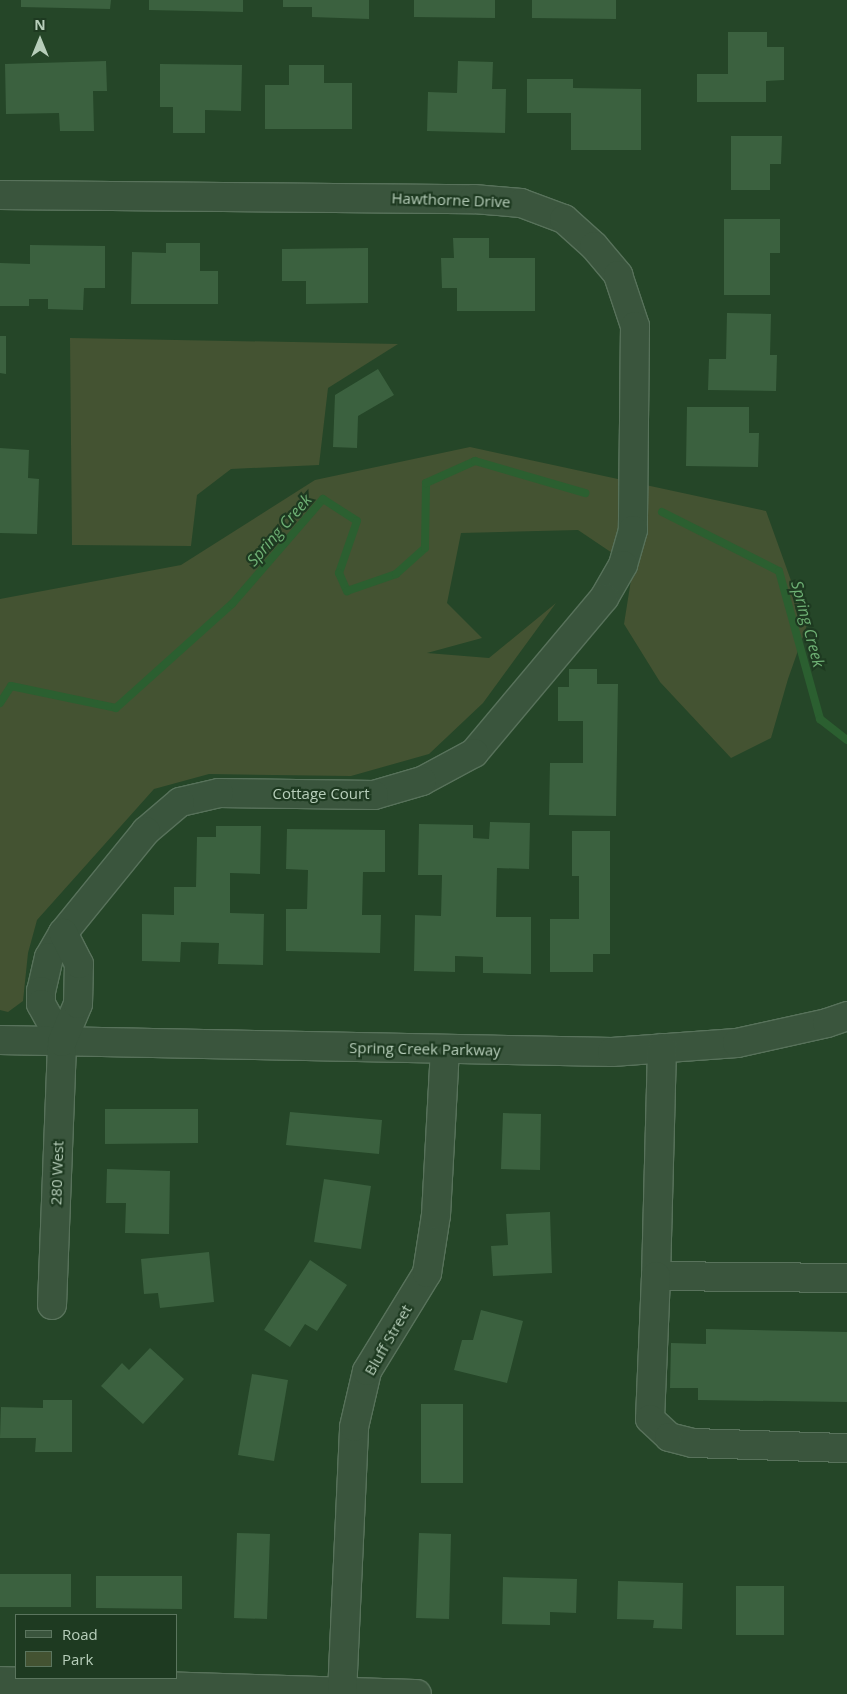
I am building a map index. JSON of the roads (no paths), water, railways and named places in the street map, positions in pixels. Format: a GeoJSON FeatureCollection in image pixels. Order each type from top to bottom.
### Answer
{"type":"FeatureCollection","features":[{"type":"Feature","properties":{"kind":"street","name":"Hawthorne Drive"},"geometry":{"type":"LineString","coordinates":[[0,195],[474,199],[521,203],[564,219],[594,246],[618,275],[635,326],[634,530]]}},
{"type":"Feature","properties":{"kind":"street","name":"Cottage Court"},"geometry":{"type":"LineString","coordinates":[[62,1042],[41,1004],[41,991],[49,957],[63,933],[146,831],[180,802],[220,793],[374,795],[422,781],[474,753],[604,598],[623,565],[634,530]]}},
{"type":"Feature","properties":{"kind":"street"},"geometry":{"type":"LineString","coordinates":[[62,1042],[78,1004],[79,964],[63,933]]}},
{"type":"Feature","properties":{"kind":"street","name":"Spring Creek Parkway"},"geometry":{"type":"LineString","coordinates":[[0,1040],[612,1052],[737,1043],[827,1023],[847,1016]]}},
{"type":"Feature","properties":{"kind":"street","name":"280 West"},"geometry":{"type":"LineString","coordinates":[[52,1305],[62,1042]]}},
{"type":"Feature","properties":{"kind":"street"},"geometry":{"type":"LineString","coordinates":[[662,1048],[650,1419],[668,1436],[693,1443],[847,1448]]}},
{"type":"Feature","properties":{"kind":"street","name":"Bluff Street"},"geometry":{"type":"LineString","coordinates":[[342,1693],[354,1427],[367,1371],[427,1273],[436,1214],[445,1049]]}},
{"type":"Feature","properties":{"kind":"street"},"geometry":{"type":"LineString","coordinates":[[656,1276],[847,1278]]}},
{"type":"Feature","properties":{"kind":"street"},"geometry":{"type":"LineString","coordinates":[[0,1682],[417,1694]]}},
{"type":"Feature","properties":{"kind":"waterway","name":"Spring Creek"},"geometry":{"type":"LineString","coordinates":[[0,703],[11,686],[116,708],[232,604],[323,499],[357,521],[339,573],[347,591],[396,574],[425,548],[426,483],[475,461],[585,493]]}},
{"type":"Feature","properties":{"kind":"waterway","name":"Spring Creek"},"geometry":{"type":"LineString","coordinates":[[662,512],[779,571],[820,719],[847,740]]}}]}
